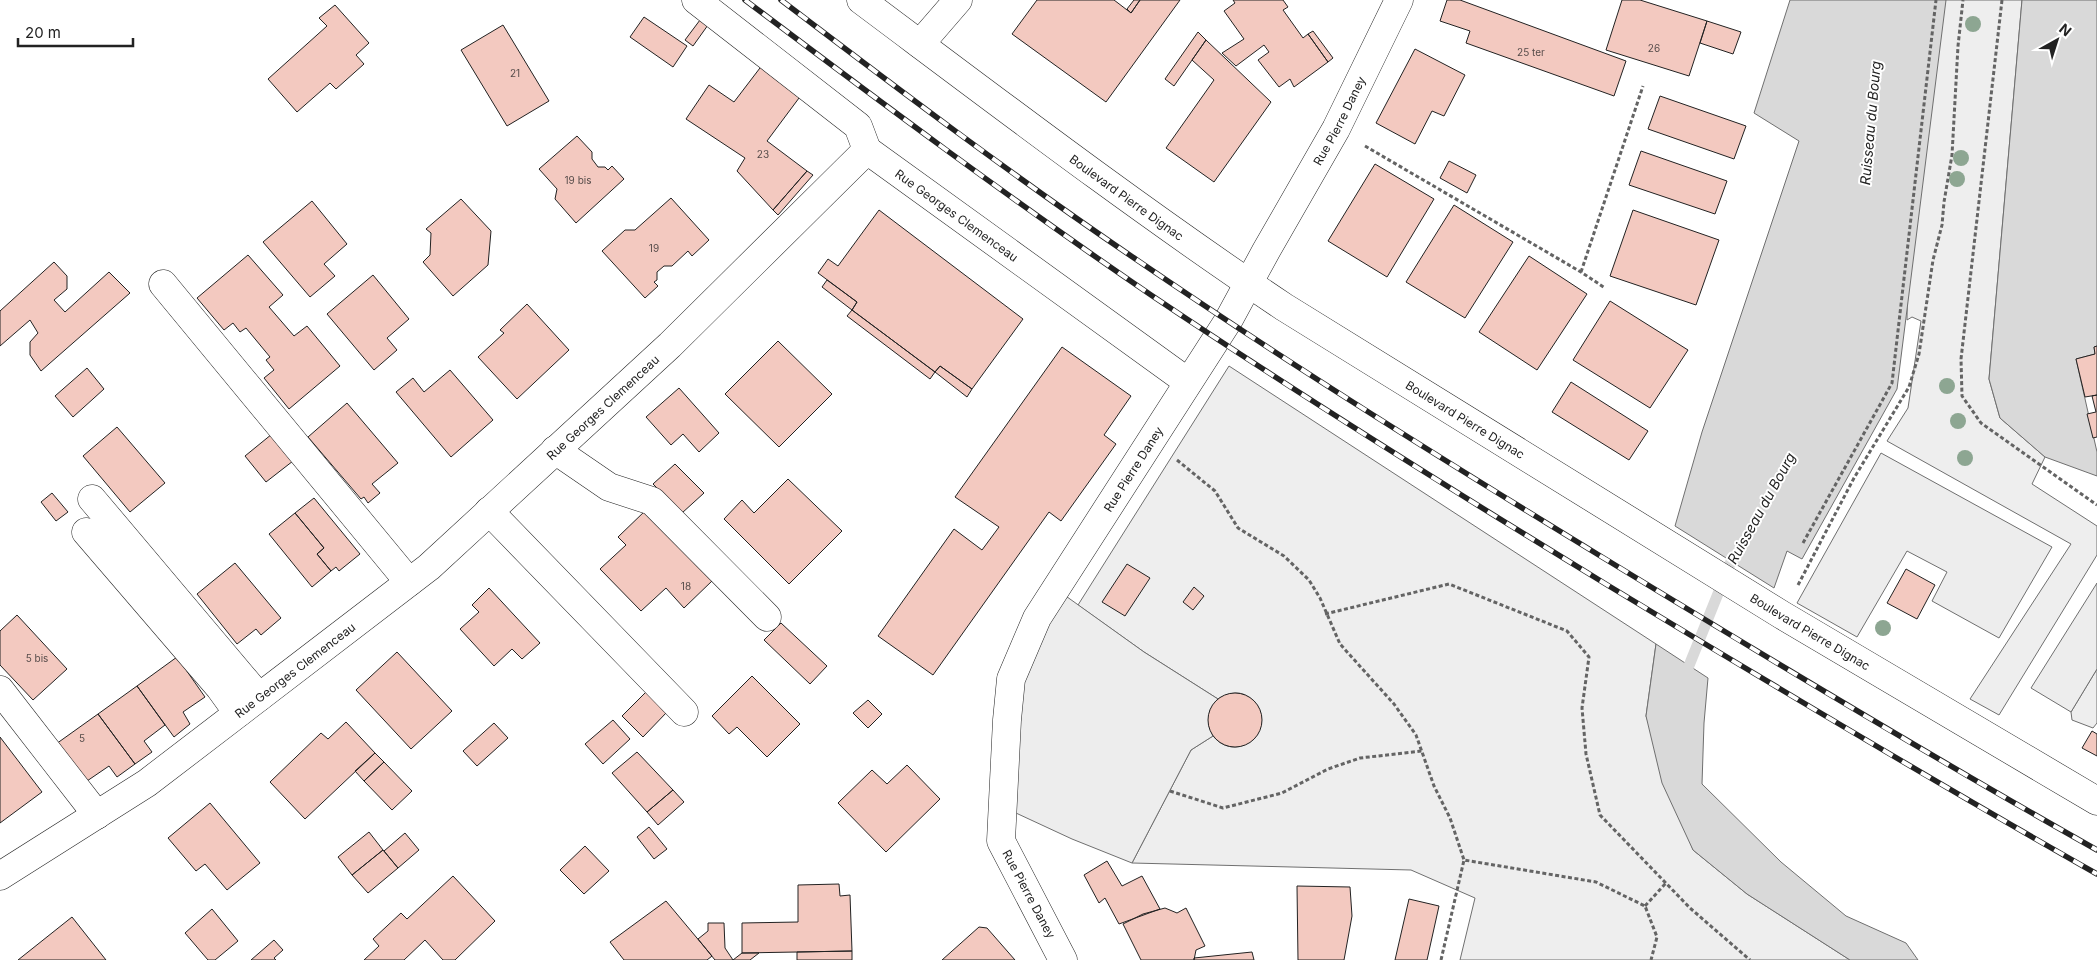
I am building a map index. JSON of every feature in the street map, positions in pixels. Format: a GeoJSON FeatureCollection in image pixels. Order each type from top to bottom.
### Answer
{"type":"FeatureCollection","features":[{"type":"Feature","properties":{"kind":"street"},"geometry":{"type":"LineString","coordinates":[[696,0],[858,126],[866,150]]}},
{"type":"Feature","properties":{"kind":"street","name":"Boulevard Pierre Dignac"},"geometry":{"type":"LineString","coordinates":[[861,0],[1076,161],[1249,283],[1678,552],[2097,801]]}},
{"type":"Feature","properties":{"kind":"street"},"geometry":{"type":"LineString","coordinates":[[920,44],[958,0]]}},
{"type":"Feature","properties":{"kind":"street","name":"Rue Pierre Daney"},"geometry":{"type":"LineString","coordinates":[[1063,960],[1001,841],[1007,720],[1012,679],[1037,618],[1228,321],[1336,129],[1399,0]]}},
{"type":"Feature","properties":{"kind":"street","name":"Rue Georges Clemenceau"},"geometry":{"type":"LineString","coordinates":[[0,876],[147,783],[410,582],[670,345],[866,150],[1188,382]]}},
{"type":"Feature","properties":{"kind":"street"},"geometry":{"type":"LineString","coordinates":[[163,284],[410,582]]}},
{"type":"Feature","properties":{"kind":"street"},"geometry":{"type":"LineString","coordinates":[[555,450],[610,488],[652,501],[767,617]]}},
{"type":"Feature","properties":{"kind":"street"},"geometry":{"type":"LineString","coordinates":[[92,499],[248,705]]}},
{"type":"Feature","properties":{"kind":"street"},"geometry":{"type":"LineString","coordinates":[[489,511],[684,712]]}},
{"type":"Feature","properties":{"kind":"street"},"geometry":{"type":"LineString","coordinates":[[86,532],[220,688],[248,705]]}},
{"type":"Feature","properties":{"kind":"street"},"geometry":{"type":"LineString","coordinates":[[0,690],[97,815]]}},
{"type":"Feature","properties":{"kind":"path"},"geometry":{"type":"LineString","coordinates":[[1802,543],[1892,383],[1936,0]]}},
{"type":"Feature","properties":{"kind":"path"},"geometry":{"type":"LineString","coordinates":[[1774,610],[1909,387],[1915,372],[1927,309],[1933,260],[1942,225],[1952,155],[1958,46],[1963,0]]}},
{"type":"Feature","properties":{"kind":"path"},"geometry":{"type":"LineString","coordinates":[[2002,0],[1961,359],[1962,396],[1981,423],[2097,505]]}},
{"type":"Feature","properties":{"kind":"path"},"geometry":{"type":"LineString","coordinates":[[1581,272],[1644,86]]}},
{"type":"Feature","properties":{"kind":"path"},"geometry":{"type":"LineString","coordinates":[[1336,129],[1581,272],[1605,288]]}},
{"type":"Feature","properties":{"kind":"path"},"geometry":{"type":"LineString","coordinates":[[1150,441],[1184,464],[1215,491],[1238,528],[1284,556],[1309,580],[1320,598],[1325,614],[1340,644],[1394,704],[1416,735],[1434,786],[1450,818],[1464,860],[1441,960]]}},
{"type":"Feature","properties":{"kind":"path"},"geometry":{"type":"LineString","coordinates":[[1325,614],[1449,584],[1567,630],[1589,657],[1582,708],[1586,754],[1591,783],[1600,815],[1690,908],[1750,960]]}},
{"type":"Feature","properties":{"kind":"path"},"geometry":{"type":"LineString","coordinates":[[1170,791],[1223,808],[1282,793],[1328,769],[1360,758],[1422,750]]}},
{"type":"Feature","properties":{"kind":"path"},"geometry":{"type":"LineString","coordinates":[[1464,860],[1596,882],[1645,906],[1657,937],[1651,960]]}},
{"type":"Feature","properties":{"kind":"path"},"geometry":{"type":"LineString","coordinates":[[1645,906],[1666,883]]}},
{"type":"Feature","properties":{"kind":"shaded area"},"geometry":{"type":"Polygon","coordinates":[[[1911,0],[2022,0],[1989,379],[2000,418],[2045,457],[2032,484],[2097,526],[2097,555],[1999,715],[1970,699],[2071,544],[1887,441],[1908,408],[1921,321],[1912,317],[1907,320],[1911,0]]]}},
{"type":"Feature","properties":{"kind":"shaded area"},"geometry":{"type":"Polygon","coordinates":[[[1229,366],[1656,644],[1646,716],[1693,850],[1747,894],[1850,960],[1460,960],[1475,898],[1411,870],[1132,863],[1191,750],[1213,736],[1224,745],[1235,747],[1246,744],[1260,728],[1261,717],[1257,706],[1247,696],[1240,693],[1232,693],[1218,699],[1144,652],[1078,605],[1229,366]]]}},
{"type":"Feature","properties":{"kind":"shaded area"},"geometry":{"type":"Polygon","coordinates":[[[1881,453],[2052,547],[1999,638],[1932,601],[1947,572],[1907,551],[1857,637],[1797,603],[1881,453]]]}},
{"type":"Feature","properties":{"kind":"shaded area"},"geometry":{"type":"Polygon","coordinates":[[[2097,583],[2097,669],[2071,712],[2031,688],[2097,583]]]}},
{"type":"Feature","properties":{"kind":"shaded area"},"geometry":{"type":"Polygon","coordinates":[[[1056,589],[1144,652],[1218,699],[1210,710],[1209,726],[1213,736],[1191,750],[1132,863],[1072,839],[1003,807],[1007,720],[1056,589]]]}},
{"type":"Feature","properties":{"kind":"shaded area"},"geometry":{"type":"Polygon","coordinates":[[[2097,669],[2097,723],[2093,728],[2072,720],[2071,712],[2097,669]]]}},
{"type":"Feature","properties":{"kind":"water"},"geometry":{"type":"Polygon","coordinates":[[[1790,0],[1946,0],[1897,389],[1802,559],[1787,551],[1774,588],[1675,526],[1702,432],[1799,141],[1754,113],[1790,0]]]}},
{"type":"Feature","properties":{"kind":"water"},"geometry":{"type":"Polygon","coordinates":[[[2022,0],[2097,0],[2097,346],[2094,347],[2095,354],[2076,359],[2097,452],[2097,476],[2045,457],[2000,418],[1989,379],[2022,0]]]}},
{"type":"Feature","properties":{"kind":"water"},"geometry":{"type":"Polygon","coordinates":[[[1656,644],[1708,678],[1702,784],[1781,862],[1846,916],[1906,943],[1918,960],[1850,960],[1747,894],[1693,850],[1662,783],[1646,716],[1656,644]]]}},
{"type":"Feature","properties":{"kind":"building"},"geometry":{"type":"Polygon","coordinates":[[[1037,0],[1114,0],[1131,13],[1140,0],[1180,0],[1106,102],[1012,34],[1037,0]]]}},
{"type":"Feature","properties":{"kind":"building"},"geometry":{"type":"Polygon","coordinates":[[[1134,0],[1140,0],[1131,13],[1127,9],[1134,0]]]}},
{"type":"Feature","properties":{"kind":"building"},"geometry":{"type":"Polygon","coordinates":[[[1233,0],[1283,0],[1288,7],[1283,10],[1303,38],[1308,34],[1328,62],[1294,87],[1290,79],[1279,87],[1258,60],[1269,52],[1264,45],[1236,66],[1222,53],[1244,39],[1224,11],[1235,3],[1233,0]]]}},
{"type":"Feature","properties":{"kind":"building"},"geometry":{"type":"Polygon","coordinates":[[[1447,0],[1460,0],[1626,61],[1614,96],[1466,43],[1470,31],[1440,21],[1447,0]]]}},
{"type":"Feature","properties":{"kind":"building"},"geometry":{"type":"Polygon","coordinates":[[[1622,0],[1640,0],[1707,21],[1689,76],[1606,50],[1622,0]]]}},
{"type":"Feature","properties":{"kind":"building"},"geometry":{"type":"Polygon","coordinates":[[[335,5],[369,43],[356,55],[364,64],[336,89],[330,83],[297,112],[268,79],[327,26],[319,18],[335,5]]]}},
{"type":"Feature","properties":{"kind":"building"},"geometry":{"type":"Polygon","coordinates":[[[644,17],[687,46],[673,67],[630,37],[644,17]]]}},
{"type":"Feature","properties":{"kind":"building"},"geometry":{"type":"Polygon","coordinates":[[[700,20],[708,25],[693,46],[685,40],[700,20]]]}},
{"type":"Feature","properties":{"kind":"building"},"geometry":{"type":"Polygon","coordinates":[[[1707,21],[1741,32],[1733,54],[1700,43],[1707,21]]]}},
{"type":"Feature","properties":{"kind":"building"},"geometry":{"type":"Polygon","coordinates":[[[503,25],[549,101],[507,126],[461,50],[503,25]]]}},
{"type":"Feature","properties":{"kind":"building"},"geometry":{"type":"Polygon","coordinates":[[[1313,31],[1333,58],[1328,62],[1308,34],[1313,31]]]}},
{"type":"Feature","properties":{"kind":"building"},"geometry":{"type":"Polygon","coordinates":[[[1198,32],[1206,40],[1174,86],[1165,79],[1198,32]]]}},
{"type":"Feature","properties":{"kind":"building"},"geometry":{"type":"Polygon","coordinates":[[[1206,40],[1271,102],[1214,182],[1166,148],[1214,80],[1192,60],[1206,40]]]}},
{"type":"Feature","properties":{"kind":"building"},"geometry":{"type":"Polygon","coordinates":[[[1415,49],[1465,75],[1444,116],[1432,111],[1415,144],[1376,123],[1415,49]]]}},
{"type":"Feature","properties":{"kind":"building"},"geometry":{"type":"Polygon","coordinates":[[[763,64],[802,94],[767,141],[807,171],[773,210],[737,171],[745,158],[686,119],[709,85],[734,102],[763,64]]]}},
{"type":"Feature","properties":{"kind":"building"},"geometry":{"type":"Polygon","coordinates":[[[1660,96],[1746,126],[1734,159],[1648,129],[1660,96]]]}},
{"type":"Feature","properties":{"kind":"building"},"geometry":{"type":"Polygon","coordinates":[[[577,136],[592,152],[592,159],[598,167],[605,167],[608,170],[612,166],[624,179],[576,223],[555,199],[557,189],[539,169],[577,136]]]}},
{"type":"Feature","properties":{"kind":"building"},"geometry":{"type":"Polygon","coordinates":[[[1641,151],[1727,181],[1715,214],[1629,185],[1641,151]]]}},
{"type":"Feature","properties":{"kind":"building"},"geometry":{"type":"Polygon","coordinates":[[[1449,161],[1476,175],[1467,193],[1440,178],[1449,161]]]}},
{"type":"Feature","properties":{"kind":"building"},"geometry":{"type":"Polygon","coordinates":[[[1375,164],[1434,199],[1387,277],[1328,241],[1375,164]]]}},
{"type":"Feature","properties":{"kind":"building"},"geometry":{"type":"Polygon","coordinates":[[[807,171],[813,175],[778,215],[773,210],[807,171]]]}},
{"type":"Feature","properties":{"kind":"building"},"geometry":{"type":"Polygon","coordinates":[[[671,198],[709,240],[692,256],[688,251],[672,266],[664,266],[657,272],[657,280],[654,282],[658,286],[645,298],[602,251],[625,230],[635,230],[671,198]]]}},
{"type":"Feature","properties":{"kind":"building"},"geometry":{"type":"Polygon","coordinates":[[[461,199],[491,231],[488,265],[453,296],[423,262],[430,255],[431,233],[426,229],[461,199]]]}},
{"type":"Feature","properties":{"kind":"building"},"geometry":{"type":"Polygon","coordinates":[[[312,201],[347,244],[324,264],[335,276],[310,297],[263,242],[312,201]]]}},
{"type":"Feature","properties":{"kind":"building"},"geometry":{"type":"Polygon","coordinates":[[[1454,205],[1513,242],[1465,318],[1406,282],[1454,205]]]}},
{"type":"Feature","properties":{"kind":"building"},"geometry":{"type":"Polygon","coordinates":[[[879,210],[1023,319],[972,389],[940,366],[935,372],[852,310],[857,302],[818,273],[828,259],[838,266],[879,210]]]}},
{"type":"Feature","properties":{"kind":"building"},"geometry":{"type":"Polygon","coordinates":[[[1633,210],[1719,240],[1696,305],[1610,276],[1633,210]]]}},
{"type":"Feature","properties":{"kind":"building"},"geometry":{"type":"Polygon","coordinates":[[[248,255],[283,295],[269,307],[294,336],[307,326],[340,366],[289,409],[264,378],[274,370],[266,360],[270,357],[246,328],[240,332],[233,323],[224,330],[197,298],[248,255]]]}},
{"type":"Feature","properties":{"kind":"building"},"geometry":{"type":"Polygon","coordinates":[[[1529,256],[1587,294],[1537,370],[1479,332],[1529,256]]]}},
{"type":"Feature","properties":{"kind":"building"},"geometry":{"type":"Polygon","coordinates":[[[54,262],[67,276],[67,289],[54,300],[65,312],[109,272],[130,293],[41,371],[30,355],[30,342],[38,333],[30,320],[0,346],[0,311],[54,262]]]}},
{"type":"Feature","properties":{"kind":"building"},"geometry":{"type":"Polygon","coordinates":[[[373,275],[409,319],[387,338],[397,350],[374,370],[327,314],[373,275]]]}},
{"type":"Feature","properties":{"kind":"building"},"geometry":{"type":"Polygon","coordinates":[[[827,280],[857,302],[852,310],[822,287],[827,280]]]}},
{"type":"Feature","properties":{"kind":"building"},"geometry":{"type":"Polygon","coordinates":[[[1610,301],[1688,350],[1650,408],[1573,360],[1610,301]]]}},
{"type":"Feature","properties":{"kind":"building"},"geometry":{"type":"Polygon","coordinates":[[[527,304],[569,350],[517,399],[478,357],[504,333],[500,330],[527,304]]]}},
{"type":"Feature","properties":{"kind":"building"},"geometry":{"type":"Polygon","coordinates":[[[852,310],[935,372],[930,379],[847,316],[852,310]]]}},
{"type":"Feature","properties":{"kind":"building"},"geometry":{"type":"Polygon","coordinates":[[[778,341],[832,394],[779,447],[725,394],[778,341]]]}},
{"type":"Feature","properties":{"kind":"building"},"geometry":{"type":"Polygon","coordinates":[[[2097,346],[2097,395],[2085,397],[2076,359],[2095,354],[2094,347],[2097,346]]]}},
{"type":"Feature","properties":{"kind":"building"},"geometry":{"type":"Polygon","coordinates":[[[1062,347],[1131,396],[1104,435],[1116,444],[1061,521],[1049,512],[933,675],[878,636],[954,529],[982,550],[999,527],[955,497],[1062,347]]]}},
{"type":"Feature","properties":{"kind":"building"},"geometry":{"type":"Polygon","coordinates":[[[940,366],[972,389],[967,397],[935,372],[940,366]]]}},
{"type":"Feature","properties":{"kind":"building"},"geometry":{"type":"Polygon","coordinates":[[[87,368],[104,389],[73,417],[55,396],[87,368]]]}},
{"type":"Feature","properties":{"kind":"building"},"geometry":{"type":"Polygon","coordinates":[[[450,370],[493,420],[451,457],[396,392],[413,378],[424,392],[450,370]]]}},
{"type":"Feature","properties":{"kind":"building"},"geometry":{"type":"Polygon","coordinates":[[[1571,382],[1648,431],[1629,460],[1552,412],[1571,382]]]}},
{"type":"Feature","properties":{"kind":"building"},"geometry":{"type":"Polygon","coordinates":[[[679,388],[719,433],[699,452],[683,434],[671,445],[646,417],[679,388]]]}},
{"type":"Feature","properties":{"kind":"building"},"geometry":{"type":"Polygon","coordinates":[[[2097,395],[2097,437],[2093,438],[2087,414],[2096,412],[2092,396],[2097,395]]]}},
{"type":"Feature","properties":{"kind":"building"},"geometry":{"type":"Polygon","coordinates":[[[347,403],[398,463],[372,484],[380,493],[368,503],[364,497],[361,499],[308,437],[347,403]]]}},
{"type":"Feature","properties":{"kind":"building"},"geometry":{"type":"Polygon","coordinates":[[[117,427],[165,483],[130,512],[83,456],[117,427]]]}},
{"type":"Feature","properties":{"kind":"building"},"geometry":{"type":"Polygon","coordinates":[[[272,434],[293,461],[266,482],[245,456],[272,434]]]}},
{"type":"Feature","properties":{"kind":"building"},"geometry":{"type":"Polygon","coordinates":[[[675,464],[704,493],[682,513],[653,484],[675,464]]]}},
{"type":"Feature","properties":{"kind":"building"},"geometry":{"type":"Polygon","coordinates":[[[788,479],[842,531],[789,584],[724,519],[742,500],[754,513],[788,479]]]}},
{"type":"Feature","properties":{"kind":"building"},"geometry":{"type":"Polygon","coordinates":[[[52,493],[68,512],[56,521],[41,502],[52,493]]]}},
{"type":"Feature","properties":{"kind":"building"},"geometry":{"type":"Polygon","coordinates":[[[314,498],[360,554],[339,571],[336,567],[331,571],[317,554],[324,548],[295,513],[314,498]]]}},
{"type":"Feature","properties":{"kind":"building"},"geometry":{"type":"Polygon","coordinates":[[[646,510],[713,580],[684,608],[666,588],[641,611],[600,569],[626,545],[618,537],[646,510]]]}},
{"type":"Feature","properties":{"kind":"building"},"geometry":{"type":"Polygon","coordinates":[[[295,513],[324,548],[317,554],[331,571],[312,587],[269,534],[295,513]]]}},
{"type":"Feature","properties":{"kind":"building"},"geometry":{"type":"Polygon","coordinates":[[[235,563],[281,618],[261,635],[256,629],[237,644],[197,594],[235,563]]]}},
{"type":"Feature","properties":{"kind":"building"},"geometry":{"type":"Polygon","coordinates":[[[1127,564],[1150,578],[1125,616],[1102,602],[1127,564]]]}},
{"type":"Feature","properties":{"kind":"building"},"geometry":{"type":"Polygon","coordinates":[[[1906,569],[1935,585],[1917,619],[1887,603],[1906,569]]]}},
{"type":"Feature","properties":{"kind":"building"},"geometry":{"type":"Polygon","coordinates":[[[1194,587],[1204,596],[1193,610],[1183,602],[1194,587]]]}},
{"type":"Feature","properties":{"kind":"building"},"geometry":{"type":"Polygon","coordinates":[[[489,588],[540,643],[522,659],[512,649],[494,666],[460,629],[479,612],[472,605],[489,588]]]}},
{"type":"Feature","properties":{"kind":"building"},"geometry":{"type":"Polygon","coordinates":[[[17,615],[67,669],[33,700],[0,665],[0,631],[17,615]]]}},
{"type":"Feature","properties":{"kind":"building"},"geometry":{"type":"Polygon","coordinates":[[[781,623],[827,666],[810,684],[764,640],[781,623]]]}},
{"type":"Feature","properties":{"kind":"building"},"geometry":{"type":"Polygon","coordinates":[[[397,652],[452,711],[411,749],[356,690],[397,652]]]}},
{"type":"Feature","properties":{"kind":"building"},"geometry":{"type":"Polygon","coordinates":[[[177,657],[205,697],[183,712],[190,724],[174,737],[137,686],[177,657]]]}},
{"type":"Feature","properties":{"kind":"building"},"geometry":{"type":"Polygon","coordinates":[[[752,676],[800,724],[767,757],[737,727],[729,734],[712,716],[752,676]]]}},
{"type":"Feature","properties":{"kind":"building"},"geometry":{"type":"Polygon","coordinates":[[[137,686],[165,725],[144,741],[152,752],[135,764],[98,714],[137,686]]]}},
{"type":"Feature","properties":{"kind":"building"},"geometry":{"type":"Polygon","coordinates":[[[647,691],[667,712],[643,737],[622,716],[647,691]]]}},
{"type":"Feature","properties":{"kind":"building"},"geometry":{"type":"Polygon","coordinates":[[[1235,693],[1245,695],[1254,701],[1260,710],[1262,720],[1260,730],[1254,739],[1245,745],[1235,747],[1225,745],[1216,739],[1210,730],[1208,720],[1210,710],[1216,701],[1225,695],[1235,693]]]}},
{"type":"Feature","properties":{"kind":"building"},"geometry":{"type":"Polygon","coordinates":[[[868,700],[882,714],[868,728],[853,713],[868,700]]]}},
{"type":"Feature","properties":{"kind":"building"},"geometry":{"type":"Polygon","coordinates":[[[98,714],[135,764],[117,777],[109,766],[87,781],[56,744],[98,714]]]}},
{"type":"Feature","properties":{"kind":"building"},"geometry":{"type":"Polygon","coordinates":[[[613,720],[630,739],[603,764],[585,744],[613,720]]]}},
{"type":"Feature","properties":{"kind":"building"},"geometry":{"type":"Polygon","coordinates":[[[346,722],[375,753],[305,819],[270,782],[321,733],[328,739],[346,722]]]}},
{"type":"Feature","properties":{"kind":"building"},"geometry":{"type":"Polygon","coordinates":[[[494,723],[508,738],[477,766],[463,751],[494,723]]]}},
{"type":"Feature","properties":{"kind":"building"},"geometry":{"type":"Polygon","coordinates":[[[2092,731],[2097,734],[2097,756],[2082,748],[2092,731]]]}},
{"type":"Feature","properties":{"kind":"building"},"geometry":{"type":"Polygon","coordinates":[[[0,737],[42,792],[0,823],[0,737]]]}},
{"type":"Feature","properties":{"kind":"building"},"geometry":{"type":"Polygon","coordinates":[[[637,752],[673,790],[647,812],[612,773],[637,752]]]}},
{"type":"Feature","properties":{"kind":"building"},"geometry":{"type":"Polygon","coordinates":[[[375,753],[384,762],[364,781],[355,771],[375,753]]]}},
{"type":"Feature","properties":{"kind":"building"},"geometry":{"type":"Polygon","coordinates":[[[384,762],[412,791],[392,810],[364,781],[384,762]]]}},
{"type":"Feature","properties":{"kind":"building"},"geometry":{"type":"Polygon","coordinates":[[[907,765],[940,799],[886,852],[838,803],[872,770],[887,784],[907,765]]]}},
{"type":"Feature","properties":{"kind":"building"},"geometry":{"type":"Polygon","coordinates":[[[673,790],[684,802],[658,825],[647,812],[673,790]]]}},
{"type":"Feature","properties":{"kind":"building"},"geometry":{"type":"Polygon","coordinates":[[[210,803],[260,863],[227,890],[205,864],[196,871],[168,838],[210,803]]]}},
{"type":"Feature","properties":{"kind":"building"},"geometry":{"type":"Polygon","coordinates":[[[649,827],[667,849],[654,859],[637,837],[649,827]]]}},
{"type":"Feature","properties":{"kind":"building"},"geometry":{"type":"Polygon","coordinates":[[[369,832],[383,850],[352,875],[338,857],[369,832]]]}},
{"type":"Feature","properties":{"kind":"building"},"geometry":{"type":"Polygon","coordinates":[[[405,833],[419,850],[398,868],[384,851],[405,833]]]}},
{"type":"Feature","properties":{"kind":"building"},"geometry":{"type":"Polygon","coordinates":[[[585,846],[609,871],[584,894],[560,870],[585,846]]]}},
{"type":"Feature","properties":{"kind":"building"},"geometry":{"type":"Polygon","coordinates":[[[383,850],[398,868],[368,893],[352,875],[383,850]]]}},
{"type":"Feature","properties":{"kind":"building"},"geometry":{"type":"Polygon","coordinates":[[[1107,861],[1122,886],[1142,876],[1160,909],[1119,924],[1105,898],[1099,903],[1084,875],[1107,861]]]}},
{"type":"Feature","properties":{"kind":"building"},"geometry":{"type":"Polygon","coordinates":[[[453,876],[495,921],[455,960],[443,960],[425,940],[404,960],[364,960],[379,946],[373,939],[401,913],[407,919],[453,876]]]}},
{"type":"Feature","properties":{"kind":"building"},"geometry":{"type":"Polygon","coordinates":[[[839,884],[840,896],[850,895],[852,951],[742,953],[742,923],[798,922],[798,885],[839,884]]]}},
{"type":"Feature","properties":{"kind":"building"},"geometry":{"type":"Polygon","coordinates":[[[1297,886],[1350,887],[1352,916],[1344,960],[1298,960],[1297,886]]]}},
{"type":"Feature","properties":{"kind":"building"},"geometry":{"type":"Polygon","coordinates":[[[1409,899],[1439,906],[1427,960],[1395,960],[1409,899]]]}},
{"type":"Feature","properties":{"kind":"building"},"geometry":{"type":"Polygon","coordinates":[[[666,901],[712,956],[707,960],[624,960],[610,942],[666,901]]]}},
{"type":"Feature","properties":{"kind":"building"},"geometry":{"type":"Polygon","coordinates":[[[1165,908],[1177,913],[1186,908],[1205,946],[1196,950],[1194,960],[1141,960],[1123,924],[1143,914],[1165,908]]]}},
{"type":"Feature","properties":{"kind":"building"},"geometry":{"type":"Polygon","coordinates":[[[212,909],[238,941],[215,960],[208,960],[185,933],[212,909]]]}},
{"type":"Feature","properties":{"kind":"building"},"geometry":{"type":"Polygon","coordinates":[[[72,917],[106,960],[18,960],[72,917]]]}},
{"type":"Feature","properties":{"kind":"building"},"geometry":{"type":"Polygon","coordinates":[[[708,923],[724,923],[725,948],[733,960],[715,960],[698,939],[708,931],[708,923]]]}},
{"type":"Feature","properties":{"kind":"building"},"geometry":{"type":"Polygon","coordinates":[[[979,927],[987,928],[1015,960],[942,960],[979,927]]]}},
{"type":"Feature","properties":{"kind":"building"},"geometry":{"type":"Polygon","coordinates":[[[274,940],[283,950],[274,958],[276,960],[251,960],[274,940]]]}},
{"type":"Feature","properties":{"kind":"building"},"geometry":{"type":"Polygon","coordinates":[[[852,951],[852,960],[797,960],[797,952],[852,951]]]}},
{"type":"Feature","properties":{"kind":"building"},"geometry":{"type":"Polygon","coordinates":[[[1252,952],[1254,960],[1194,960],[1194,958],[1252,952]]]}},
{"type":"Feature","properties":{"kind":"building"},"geometry":{"type":"Polygon","coordinates":[[[742,953],[759,953],[750,960],[733,960],[742,953]]]}},
{"type":"Feature","properties":{"kind":"waterway","name":"Ruisseau du Bourg"},"geometry":{"type":"LineString","coordinates":[[1684,678],[1736,549]]}},
{"type":"Feature","properties":{"kind":"railway"},"geometry":{"type":"LineString","coordinates":[[745,0],[997,187],[1151,295],[1321,407],[1609,586],[1852,732],[2097,874]]}},
{"type":"Feature","properties":{"kind":"railway"},"geometry":{"type":"LineString","coordinates":[[781,0],[913,100],[1092,229],[1194,299],[1368,412],[1725,632],[2097,850]]}}]}
